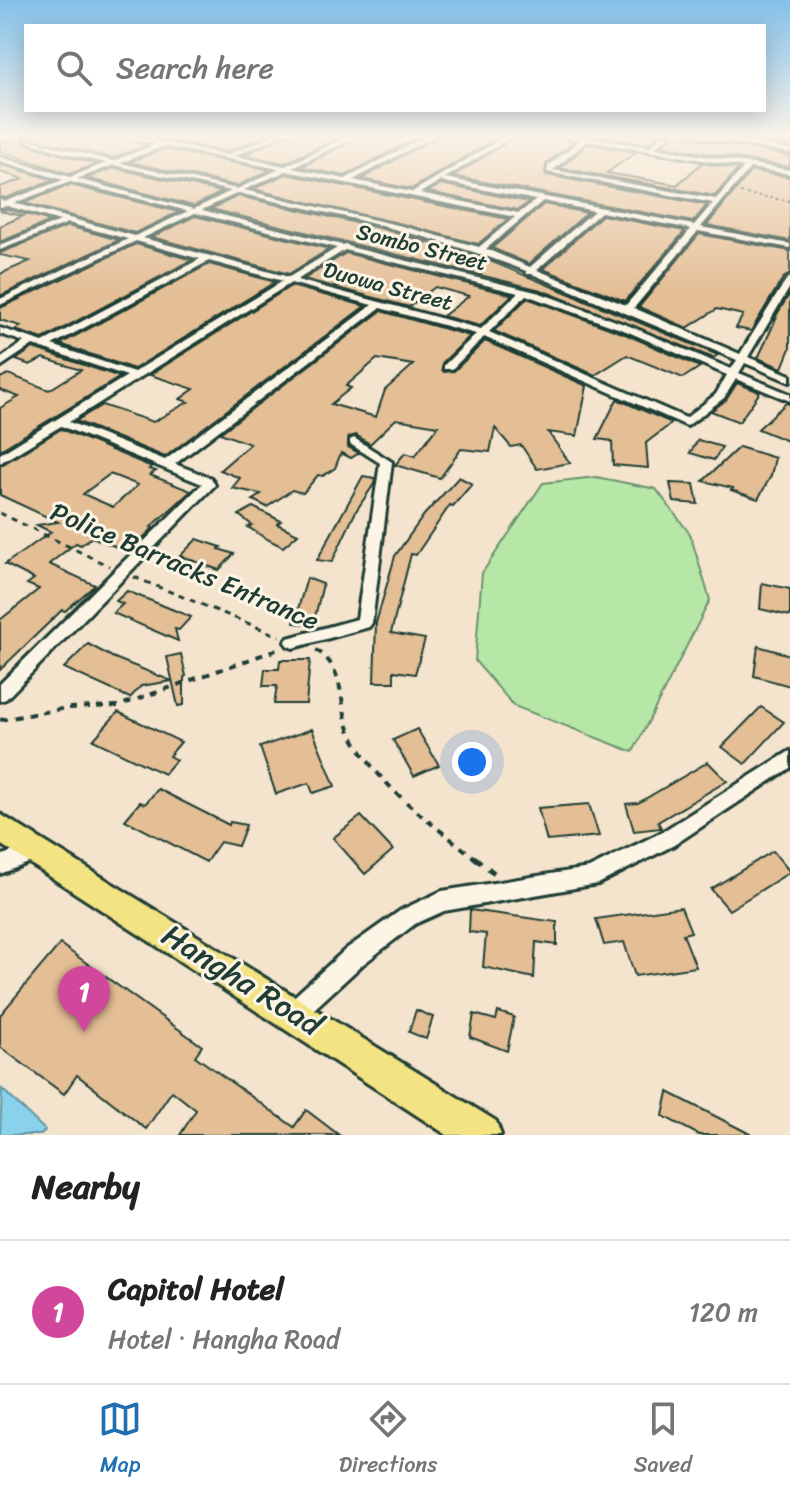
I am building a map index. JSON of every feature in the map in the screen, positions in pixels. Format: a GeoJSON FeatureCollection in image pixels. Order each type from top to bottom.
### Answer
{"type":"FeatureCollection","features":[{"type":"Feature","properties":{"kind":"highway","name":"Hangha Road"},"geometry":{"type":"LineString","coordinates":[[0,828],[482,1135]]}},
{"type":"Feature","properties":{"kind":"street"},"geometry":{"type":"LineString","coordinates":[[2,204],[47,188]]}},
{"type":"Feature","properties":{"kind":"street","name":"Sombo Street"},"geometry":{"type":"LineString","coordinates":[[107,188],[524,292],[592,314],[790,398]]}},
{"type":"Feature","properties":{"kind":"street"},"geometry":{"type":"LineString","coordinates":[[224,188],[402,228],[480,250],[790,379]]}},
{"type":"Feature","properties":{"kind":"street"},"geometry":{"type":"LineString","coordinates":[[0,302],[243,188]]}},
{"type":"Feature","properties":{"kind":"street"},"geometry":{"type":"LineString","coordinates":[[382,188],[521,216]]}},
{"type":"Feature","properties":{"kind":"street"},"geometry":{"type":"LineString","coordinates":[[414,194],[424,188]]}},
{"type":"Feature","properties":{"kind":"street"},"geometry":{"type":"LineString","coordinates":[[485,188],[790,246]]}},
{"type":"Feature","properties":{"kind":"street"},"geometry":{"type":"LineString","coordinates":[[642,188],[719,202]]}},
{"type":"Feature","properties":{"kind":"street"},"geometry":{"type":"LineString","coordinates":[[628,309],[730,188]]}},
{"type":"Feature","properties":{"kind":"street"},"geometry":{"type":"LineString","coordinates":[[480,250],[541,199]]}},
{"type":"Feature","properties":{"kind":"street","name":"Duowa Street"},"geometry":{"type":"LineString","coordinates":[[2,204],[481,332],[687,423],[720,396],[733,373]]}},
{"type":"Feature","properties":{"kind":"street"},"geometry":{"type":"LineString","coordinates":[[530,272],[599,210]]}},
{"type":"Feature","properties":{"kind":"street"},"geometry":{"type":"LineString","coordinates":[[0,248],[68,220]]}},
{"type":"Feature","properties":{"kind":"street"},"geometry":{"type":"LineString","coordinates":[[0,459],[346,246]]}},
{"type":"Feature","properties":{"kind":"street"},"geometry":{"type":"LineString","coordinates":[[42,346],[206,259]]}},
{"type":"Feature","properties":{"kind":"street"},"geometry":{"type":"LineString","coordinates":[[733,373],[790,280]]}},
{"type":"Feature","properties":{"kind":"street"},"geometry":{"type":"LineString","coordinates":[[448,367],[524,292]]}},
{"type":"Feature","properties":{"kind":"street"},"geometry":{"type":"LineString","coordinates":[[165,466],[378,305]]}},
{"type":"Feature","properties":{"kind":"street"},"geometry":{"type":"LineString","coordinates":[[0,331],[134,375]]}},
{"type":"Feature","properties":{"kind":"street"},"geometry":{"type":"LineString","coordinates":[[0,364],[31,342]]}},
{"type":"Feature","properties":{"kind":"street"},"geometry":{"type":"LineString","coordinates":[[0,694],[208,488],[207,481],[60,422]]}},
{"type":"Feature","properties":{"kind":"street"},"geometry":{"type":"LineString","coordinates":[[293,642],[364,623],[386,462],[354,442]]}},
{"type":"Feature","properties":{"kind":"street"},"geometry":{"type":"LineString","coordinates":[[293,1013],[354,957],[408,917],[442,901],[591,877],[667,839],[790,759]]}},
{"type":"Feature","properties":{"kind":"street"},"geometry":{"type":"LineString","coordinates":[[0,865],[38,851]]}},
{"type":"Feature","properties":{"kind":"path"},"geometry":{"type":"LineString","coordinates":[[728,191],[790,201]]}},
{"type":"Feature","properties":{"kind":"path","name":"Police Barracks Entrance"},"geometry":{"type":"LineString","coordinates":[[0,513],[121,571],[324,653],[338,672],[340,695],[352,736],[383,776],[516,891]]}},
{"type":"Feature","properties":{"kind":"path"},"geometry":{"type":"LineString","coordinates":[[0,720],[67,708],[118,706],[258,659],[293,642]]}},
{"type":"Feature","properties":{"kind":"shaded area"},"geometry":{"type":"Polygon","coordinates":[[[656,188],[727,188],[718,199],[656,188]]]}},
{"type":"Feature","properties":{"kind":"green space"},"geometry":{"type":"Polygon","coordinates":[[[596,477],[656,489],[690,534],[710,600],[633,752],[514,706],[475,661],[482,573],[543,483],[596,477]]]}},
{"type":"Feature","properties":{"kind":"water"},"geometry":{"type":"Polygon","coordinates":[[[2,1089],[45,1130],[41,1135],[0,1135],[2,1089]]]}},
{"type":"Feature","properties":{"kind":"building"},"geometry":{"type":"Polygon","coordinates":[[[0,188],[33,188],[6,198],[0,197],[0,188]]]}},
{"type":"Feature","properties":{"kind":"building"},"geometry":{"type":"Polygon","coordinates":[[[62,188],[82,188],[179,212],[135,233],[24,203],[62,188]]]}},
{"type":"Feature","properties":{"kind":"building"},"geometry":{"type":"Polygon","coordinates":[[[125,188],[204,188],[222,192],[194,206],[125,188]]]}},
{"type":"Feature","properties":{"kind":"building"},"geometry":{"type":"Polygon","coordinates":[[[355,188],[508,219],[478,244],[253,189],[355,188]]]}},
{"type":"Feature","properties":{"kind":"building"},"geometry":{"type":"Polygon","coordinates":[[[435,188],[460,188],[529,202],[518,210],[428,192],[435,188]]]}},
{"type":"Feature","properties":{"kind":"building"},"geometry":{"type":"Polygon","coordinates":[[[515,188],[616,188],[707,205],[693,222],[515,188]]]}},
{"type":"Feature","properties":{"kind":"building"},"geometry":{"type":"Polygon","coordinates":[[[671,188],[722,188],[715,196],[671,188]]]}},
{"type":"Feature","properties":{"kind":"building"},"geometry":{"type":"Polygon","coordinates":[[[737,188],[790,188],[790,241],[707,225],[737,188]]]}},
{"type":"Feature","properties":{"kind":"building"},"geometry":{"type":"Polygon","coordinates":[[[238,196],[383,229],[490,261],[718,355],[713,358],[541,290],[211,209],[238,196]]]}},
{"type":"Feature","properties":{"kind":"building"},"geometry":{"type":"Polygon","coordinates":[[[544,204],[587,213],[529,264],[492,248],[544,204]]]}},
{"type":"Feature","properties":{"kind":"building"},"geometry":{"type":"Polygon","coordinates":[[[7,209],[51,221],[0,242],[0,226],[23,216],[0,211],[7,209]]]}},
{"type":"Feature","properties":{"kind":"building"},"geometry":{"type":"Polygon","coordinates":[[[602,215],[685,231],[625,301],[543,269],[602,215]]]}},
{"type":"Feature","properties":{"kind":"building"},"geometry":{"type":"Polygon","coordinates":[[[195,216],[329,249],[289,274],[152,237],[195,216]]]}},
{"type":"Feature","properties":{"kind":"building"},"geometry":{"type":"Polygon","coordinates":[[[68,226],[119,240],[0,296],[0,274],[30,261],[0,253],[68,226]]]}},
{"type":"Feature","properties":{"kind":"building"},"geometry":{"type":"Polygon","coordinates":[[[699,234],[790,251],[790,274],[783,278],[751,331],[736,328],[743,315],[717,309],[687,328],[639,307],[699,234]]]}},
{"type":"Feature","properties":{"kind":"building"},"geometry":{"type":"Polygon","coordinates":[[[136,244],[192,260],[43,339],[15,330],[21,326],[0,320],[0,308],[136,244]]]}},
{"type":"Feature","properties":{"kind":"building"},"geometry":{"type":"Polygon","coordinates":[[[346,253],[512,295],[480,326],[443,316],[469,296],[435,287],[409,307],[304,279],[346,253]]]}},
{"type":"Feature","properties":{"kind":"building"},"geometry":{"type":"Polygon","coordinates":[[[209,264],[275,282],[134,369],[60,344],[209,264]]]}},
{"type":"Feature","properties":{"kind":"building"},"geometry":{"type":"Polygon","coordinates":[[[291,286],[365,306],[165,457],[76,421],[102,405],[153,422],[188,402],[180,399],[194,389],[150,375],[291,286]]]}},
{"type":"Feature","properties":{"kind":"building"},"geometry":{"type":"Polygon","coordinates":[[[790,293],[790,348],[782,368],[758,358],[776,319],[773,321],[790,293]]]}},
{"type":"Feature","properties":{"kind":"building"},"geometry":{"type":"Polygon","coordinates":[[[527,298],[625,334],[700,367],[683,378],[627,355],[595,375],[494,331],[527,298]]]}},
{"type":"Feature","properties":{"kind":"building"},"geometry":{"type":"Polygon","coordinates":[[[381,311],[470,336],[442,363],[444,372],[454,371],[485,341],[587,386],[577,436],[548,432],[570,463],[537,469],[521,445],[511,447],[495,428],[490,452],[461,449],[440,478],[395,465],[405,453],[415,456],[438,426],[396,419],[370,444],[356,435],[349,437],[348,447],[359,453],[351,458],[341,453],[335,468],[323,476],[318,475],[303,493],[292,490],[267,507],[253,500],[261,494],[232,488],[240,478],[220,470],[250,444],[220,433],[381,311]],[[377,359],[346,386],[351,388],[331,404],[376,417],[385,390],[413,365],[377,359]]]}},
{"type":"Feature","properties":{"kind":"building"},"geometry":{"type":"Polygon","coordinates":[[[33,348],[120,377],[0,450],[0,408],[19,397],[0,390],[0,378],[8,374],[49,390],[81,370],[43,358],[30,365],[16,360],[33,348]]]}},
{"type":"Feature","properties":{"kind":"building"},"geometry":{"type":"Polygon","coordinates":[[[737,383],[760,392],[739,422],[711,411],[726,400],[737,383]]]}},
{"type":"Feature","properties":{"kind":"building"},"geometry":{"type":"Polygon","coordinates":[[[617,399],[672,423],[646,443],[648,468],[613,465],[612,441],[597,439],[617,399]]]}},
{"type":"Feature","properties":{"kind":"building"},"geometry":{"type":"Polygon","coordinates":[[[786,403],[790,404],[790,442],[758,429],[786,403]]]}},
{"type":"Feature","properties":{"kind":"building"},"geometry":{"type":"Polygon","coordinates":[[[61,429],[152,467],[149,469],[156,471],[150,475],[191,491],[129,552],[92,537],[81,545],[76,543],[49,564],[95,585],[65,611],[62,610],[0,670],[0,620],[39,589],[27,584],[34,579],[5,564],[51,532],[37,525],[58,522],[0,495],[0,466],[61,429]],[[110,474],[83,494],[113,507],[138,485],[110,474]]]}},
{"type":"Feature","properties":{"kind":"building"},"geometry":{"type":"Polygon","coordinates":[[[698,440],[722,447],[714,460],[690,453],[698,440]]]}},
{"type":"Feature","properties":{"kind":"building"},"geometry":{"type":"Polygon","coordinates":[[[739,447],[775,458],[771,476],[758,499],[731,490],[733,488],[703,481],[739,447]]]}},
{"type":"Feature","properties":{"kind":"building"},"geometry":{"type":"Polygon","coordinates":[[[363,476],[375,478],[374,484],[356,511],[332,562],[317,560],[363,476]]]}},
{"type":"Feature","properties":{"kind":"building"},"geometry":{"type":"Polygon","coordinates":[[[459,477],[472,484],[453,506],[450,505],[416,555],[411,554],[391,633],[425,639],[415,674],[394,671],[394,682],[374,682],[376,623],[395,556],[424,515],[459,477]]]}},
{"type":"Feature","properties":{"kind":"building"},"geometry":{"type":"Polygon","coordinates":[[[670,483],[694,484],[698,504],[674,502],[670,483]]]}},
{"type":"Feature","properties":{"kind":"building"},"geometry":{"type":"Polygon","coordinates":[[[253,507],[281,521],[277,524],[298,534],[283,547],[265,538],[248,527],[252,525],[239,515],[253,507]]]}},
{"type":"Feature","properties":{"kind":"building"},"geometry":{"type":"Polygon","coordinates":[[[197,539],[234,554],[219,570],[180,556],[197,539]]]}},
{"type":"Feature","properties":{"kind":"building"},"geometry":{"type":"Polygon","coordinates":[[[307,578],[323,584],[313,625],[294,623],[307,578]]]}},
{"type":"Feature","properties":{"kind":"building"},"geometry":{"type":"Polygon","coordinates":[[[762,583],[790,589],[790,616],[760,609],[762,583]]]}},
{"type":"Feature","properties":{"kind":"building"},"geometry":{"type":"Polygon","coordinates":[[[127,591],[191,617],[179,630],[175,629],[178,641],[113,613],[123,604],[116,601],[127,591]]]}},
{"type":"Feature","properties":{"kind":"building"},"geometry":{"type":"Polygon","coordinates":[[[88,644],[172,681],[141,686],[130,698],[64,668],[88,644]]]}},
{"type":"Feature","properties":{"kind":"building"},"geometry":{"type":"Polygon","coordinates":[[[758,646],[790,655],[790,686],[754,676],[758,646]]]}},
{"type":"Feature","properties":{"kind":"building"},"geometry":{"type":"Polygon","coordinates":[[[181,654],[186,676],[184,705],[178,706],[167,657],[181,654]]]}},
{"type":"Feature","properties":{"kind":"building"},"geometry":{"type":"Polygon","coordinates":[[[280,660],[310,660],[306,704],[274,704],[277,686],[263,686],[265,669],[279,669],[280,660]]]}},
{"type":"Feature","properties":{"kind":"building"},"geometry":{"type":"Polygon","coordinates":[[[761,707],[784,722],[745,764],[722,747],[761,707]]]}},
{"type":"Feature","properties":{"kind":"building"},"geometry":{"type":"Polygon","coordinates":[[[118,712],[181,742],[169,756],[176,760],[164,774],[93,740],[118,712]]]}},
{"type":"Feature","properties":{"kind":"building"},"geometry":{"type":"Polygon","coordinates":[[[312,729],[335,786],[313,793],[309,783],[276,794],[260,747],[312,729]]]}},
{"type":"Feature","properties":{"kind":"building"},"geometry":{"type":"Polygon","coordinates":[[[417,729],[439,765],[414,776],[393,740],[417,729]]]}},
{"type":"Feature","properties":{"kind":"building"},"geometry":{"type":"Polygon","coordinates":[[[708,762],[727,781],[658,822],[661,828],[634,831],[626,804],[638,803],[708,762]]]}},
{"type":"Feature","properties":{"kind":"building"},"geometry":{"type":"Polygon","coordinates":[[[158,789],[229,825],[230,822],[246,825],[238,846],[220,842],[206,862],[125,820],[140,802],[145,804],[158,789]]]}},
{"type":"Feature","properties":{"kind":"building"},"geometry":{"type":"Polygon","coordinates":[[[589,804],[599,836],[547,841],[538,808],[589,804]]]}},
{"type":"Feature","properties":{"kind":"building"},"geometry":{"type":"Polygon","coordinates":[[[361,816],[393,850],[365,874],[333,838],[361,816]]]}},
{"type":"Feature","properties":{"kind":"building"},"geometry":{"type":"Polygon","coordinates":[[[773,851],[790,872],[729,910],[711,889],[773,851]]]}},
{"type":"Feature","properties":{"kind":"building"},"geometry":{"type":"Polygon","coordinates":[[[681,907],[691,932],[683,934],[696,967],[635,976],[624,942],[604,945],[596,919],[681,907]]]}},
{"type":"Feature","properties":{"kind":"building"},"geometry":{"type":"Polygon","coordinates":[[[470,910],[557,922],[557,945],[536,942],[534,978],[483,967],[486,934],[469,932],[470,910]]]}},
{"type":"Feature","properties":{"kind":"building"},"geometry":{"type":"Polygon","coordinates":[[[60,944],[202,1046],[195,1056],[294,1127],[306,1110],[339,1135],[180,1135],[196,1110],[172,1091],[146,1129],[77,1075],[64,1094],[0,1047],[0,1015],[60,944]]]}},
{"type":"Feature","properties":{"kind":"building"},"geometry":{"type":"Polygon","coordinates":[[[416,1010],[433,1017],[426,1039],[409,1032],[416,1010]]]}},
{"type":"Feature","properties":{"kind":"building"},"geometry":{"type":"Polygon","coordinates":[[[498,1012],[514,1017],[507,1051],[470,1037],[474,1014],[496,1020],[498,1012]]]}},
{"type":"Feature","properties":{"kind":"building"},"geometry":{"type":"Polygon","coordinates":[[[668,1092],[752,1135],[699,1135],[663,1116],[668,1092]]]}},
{"type":"Feature","properties":{"kind":"place","name":"Capitol Hotel"},"geometry":{"type":"Point","coordinates":[84,1032]}}]}
